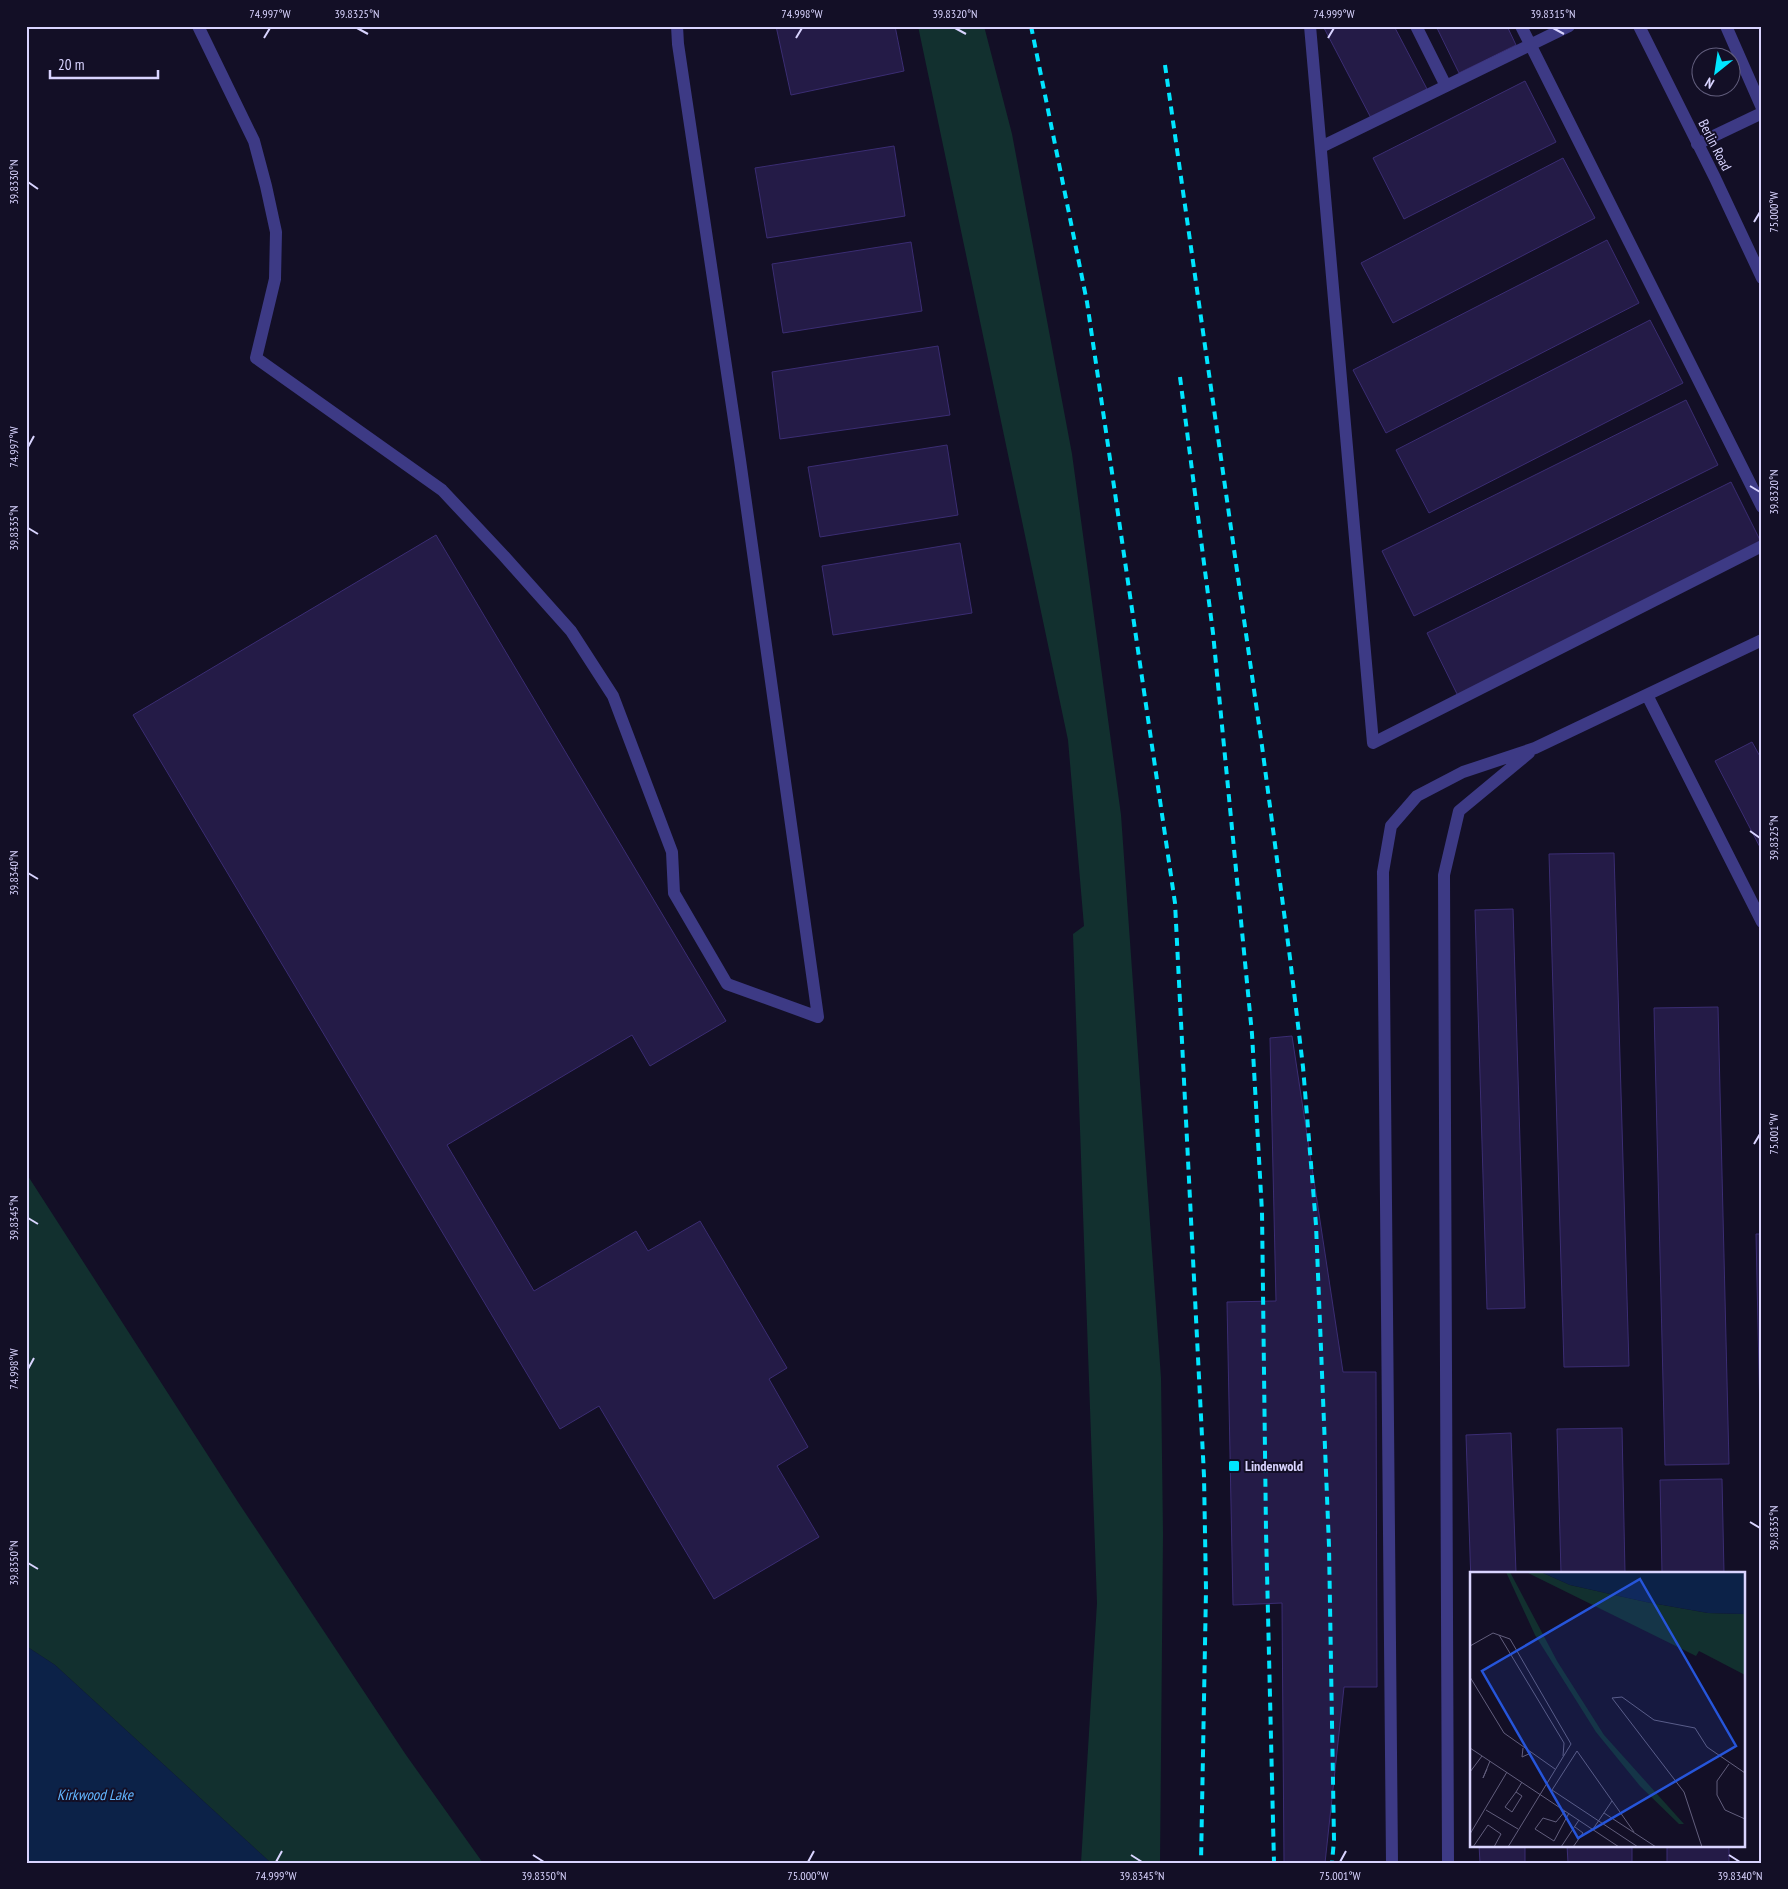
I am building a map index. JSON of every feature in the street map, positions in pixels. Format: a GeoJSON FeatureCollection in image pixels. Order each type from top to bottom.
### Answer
{"type":"FeatureCollection","features":[{"type":"Feature","properties":{"kind":"street"},"geometry":{"type":"LineString","coordinates":[[198,26],[254,141],[276,232],[274,279],[256,358],[442,490],[571,631],[613,696],[672,852],[674,893],[727,984],[818,1016],[745,494],[678,44],[677,26]]}},
{"type":"Feature","properties":{"kind":"street"},"geometry":{"type":"LineString","coordinates":[[1310,26],[1372,743],[1762,546]]}},
{"type":"Feature","properties":{"kind":"street"},"geometry":{"type":"LineString","coordinates":[[1416,26],[1446,86]]}},
{"type":"Feature","properties":{"kind":"street"},"geometry":{"type":"LineString","coordinates":[[1521,26],[1762,507]]}},
{"type":"Feature","properties":{"kind":"street"},"geometry":{"type":"LineString","coordinates":[[1321,147],[1569,26]]}},
{"type":"Feature","properties":{"kind":"street","name":"Berlin Road"},"geometry":{"type":"LineString","coordinates":[[1638,26],[1697,144],[1756,249],[1762,278]]}},
{"type":"Feature","properties":{"kind":"street"},"geometry":{"type":"LineString","coordinates":[[1726,26],[1762,108]]}},
{"type":"Feature","properties":{"kind":"street"},"geometry":{"type":"LineString","coordinates":[[1697,144],[1762,113]]}},
{"type":"Feature","properties":{"kind":"street"},"geometry":{"type":"LineString","coordinates":[[1392,1863],[1383,872],[1391,826],[1418,796],[1463,772],[1535,748],[1762,640]]}},
{"type":"Feature","properties":{"kind":"street"},"geometry":{"type":"LineString","coordinates":[[1647,695],[1762,922]]}},
{"type":"Feature","properties":{"kind":"street"},"geometry":{"type":"LineString","coordinates":[[1448,1863],[1444,875],[1459,810],[1535,748]]}},
{"type":"Feature","properties":{"kind":"green space"},"geometry":{"type":"Polygon","coordinates":[[[918,26],[984,26],[1012,134],[1072,454],[1121,815],[1161,1378],[1163,1534],[1160,1863],[1081,1863],[1097,1603],[1073,934],[1084,926],[1068,740],[918,26]]]}},
{"type":"Feature","properties":{"kind":"green space"},"geometry":{"type":"Polygon","coordinates":[[[26,1173],[238,1502],[406,1755],[483,1863],[271,1863],[55,1665],[26,1646],[26,1173]]]}},
{"type":"Feature","properties":{"kind":"water","name":"Kirkwood Lake"},"geometry":{"type":"Polygon","coordinates":[[[26,1646],[55,1665],[271,1863],[26,1863],[26,1646]]]}},
{"type":"Feature","properties":{"kind":"building"},"geometry":{"type":"Polygon","coordinates":[[[776,26],[895,26],[904,71],[791,95],[776,26]]]}},
{"type":"Feature","properties":{"kind":"building"},"geometry":{"type":"Polygon","coordinates":[[[1323,26],[1394,26],[1427,89],[1371,118],[1323,26]]]}},
{"type":"Feature","properties":{"kind":"building"},"geometry":{"type":"Polygon","coordinates":[[[1436,26],[1507,26],[1516,45],[1459,73],[1436,26]]]}},
{"type":"Feature","properties":{"kind":"building"},"geometry":{"type":"Polygon","coordinates":[[[1525,81],[1556,142],[1404,219],[1373,158],[1525,81]]]}},
{"type":"Feature","properties":{"kind":"building"},"geometry":{"type":"Polygon","coordinates":[[[894,146],[905,216],[767,238],[755,168],[894,146]]]}},
{"type":"Feature","properties":{"kind":"building"},"geometry":{"type":"Polygon","coordinates":[[[1563,158],[1595,218],[1393,323],[1361,263],[1563,158]]]}},
{"type":"Feature","properties":{"kind":"building"},"geometry":{"type":"Polygon","coordinates":[[[1607,240],[1639,303],[1386,433],[1353,370],[1607,240]]]}},
{"type":"Feature","properties":{"kind":"building"},"geometry":{"type":"Polygon","coordinates":[[[911,242],[922,311],[783,333],[772,264],[911,242]]]}},
{"type":"Feature","properties":{"kind":"building"},"geometry":{"type":"Polygon","coordinates":[[[1650,320],[1683,383],[1429,513],[1396,450],[1650,320]]]}},
{"type":"Feature","properties":{"kind":"building"},"geometry":{"type":"Polygon","coordinates":[[[938,346],[950,415],[780,439],[772,372],[938,346]]]}},
{"type":"Feature","properties":{"kind":"building"},"geometry":{"type":"Polygon","coordinates":[[[1686,400],[1718,465],[1414,616],[1382,551],[1686,400]]]}},
{"type":"Feature","properties":{"kind":"building"},"geometry":{"type":"Polygon","coordinates":[[[947,445],[958,515],[820,537],[808,467],[947,445]]]}},
{"type":"Feature","properties":{"kind":"building"},"geometry":{"type":"Polygon","coordinates":[[[1731,482],[1762,544],[1459,698],[1427,633],[1731,482]]]}},
{"type":"Feature","properties":{"kind":"building"},"geometry":{"type":"Polygon","coordinates":[[[436,535],[726,1021],[650,1066],[632,1035],[447,1145],[534,1291],[636,1231],[648,1251],[700,1221],[787,1368],[769,1379],[808,1447],[777,1466],[819,1537],[714,1599],[599,1406],[560,1429],[133,715],[436,535]]]}},
{"type":"Feature","properties":{"kind":"building"},"geometry":{"type":"Polygon","coordinates":[[[960,543],[972,613],[833,635],[822,566],[960,543]]]}},
{"type":"Feature","properties":{"kind":"building"},"geometry":{"type":"Polygon","coordinates":[[[1752,742],[1762,760],[1762,851],[1715,761],[1752,742]]]}},
{"type":"Feature","properties":{"kind":"building"},"geometry":{"type":"Polygon","coordinates":[[[1614,853],[1629,1366],[1564,1367],[1549,854],[1614,853]]]}},
{"type":"Feature","properties":{"kind":"building"},"geometry":{"type":"Polygon","coordinates":[[[1513,909],[1525,1308],[1487,1309],[1475,910],[1513,909]]]}},
{"type":"Feature","properties":{"kind":"building"},"geometry":{"type":"Polygon","coordinates":[[[1718,1007],[1729,1464],[1665,1465],[1654,1008],[1718,1007]]]}},
{"type":"Feature","properties":{"kind":"building"},"geometry":{"type":"Polygon","coordinates":[[[1292,1036],[1343,1372],[1376,1372],[1377,1687],[1344,1687],[1325,1863],[1284,1863],[1282,1603],[1233,1605],[1227,1302],[1276,1301],[1270,1038],[1292,1036]]]}},
{"type":"Feature","properties":{"kind":"building"},"geometry":{"type":"Polygon","coordinates":[[[1756,1234],[1762,1234],[1762,1463],[1761,1463],[1756,1234]]]}},
{"type":"Feature","properties":{"kind":"building"},"geometry":{"type":"Polygon","coordinates":[[[1622,1428],[1625,1572],[1561,1572],[1557,1429],[1622,1428]]]}},
{"type":"Feature","properties":{"kind":"building"},"geometry":{"type":"Polygon","coordinates":[[[1511,1433],[1516,1572],[1471,1572],[1466,1435],[1511,1433]]]}},
{"type":"Feature","properties":{"kind":"building"},"geometry":{"type":"Polygon","coordinates":[[[1722,1479],[1724,1572],[1662,1572],[1660,1480],[1722,1479]]]}},
{"type":"Feature","properties":{"kind":"building"},"geometry":{"type":"Polygon","coordinates":[[[1479,1846],[1525,1846],[1525,1863],[1480,1863],[1479,1846]]]}},
{"type":"Feature","properties":{"kind":"building"},"geometry":{"type":"Polygon","coordinates":[[[1567,1846],[1632,1846],[1632,1863],[1568,1863],[1567,1846]]]}},
{"type":"Feature","properties":{"kind":"building"},"geometry":{"type":"Polygon","coordinates":[[[1667,1846],[1729,1846],[1729,1863],[1667,1863],[1667,1846]]]}},
{"type":"Feature","properties":{"kind":"railway"},"geometry":{"type":"LineString","coordinates":[[1031,26],[1087,302],[1175,903],[1204,1476],[1206,1590],[1201,1863]]}},
{"type":"Feature","properties":{"kind":"railway"},"geometry":{"type":"LineString","coordinates":[[1165,65],[1262,746],[1303,1067],[1316,1225],[1329,1546],[1334,1840],[1332,1863]]}},
{"type":"Feature","properties":{"kind":"railway"},"geometry":{"type":"LineString","coordinates":[[1180,377],[1213,633],[1252,1034],[1262,1212],[1266,1531],[1274,1863]]}},
{"type":"Feature","properties":{"kind":"place","name":"Lindenwold"},"geometry":{"type":"Point","coordinates":[1234,1466]}}]}
